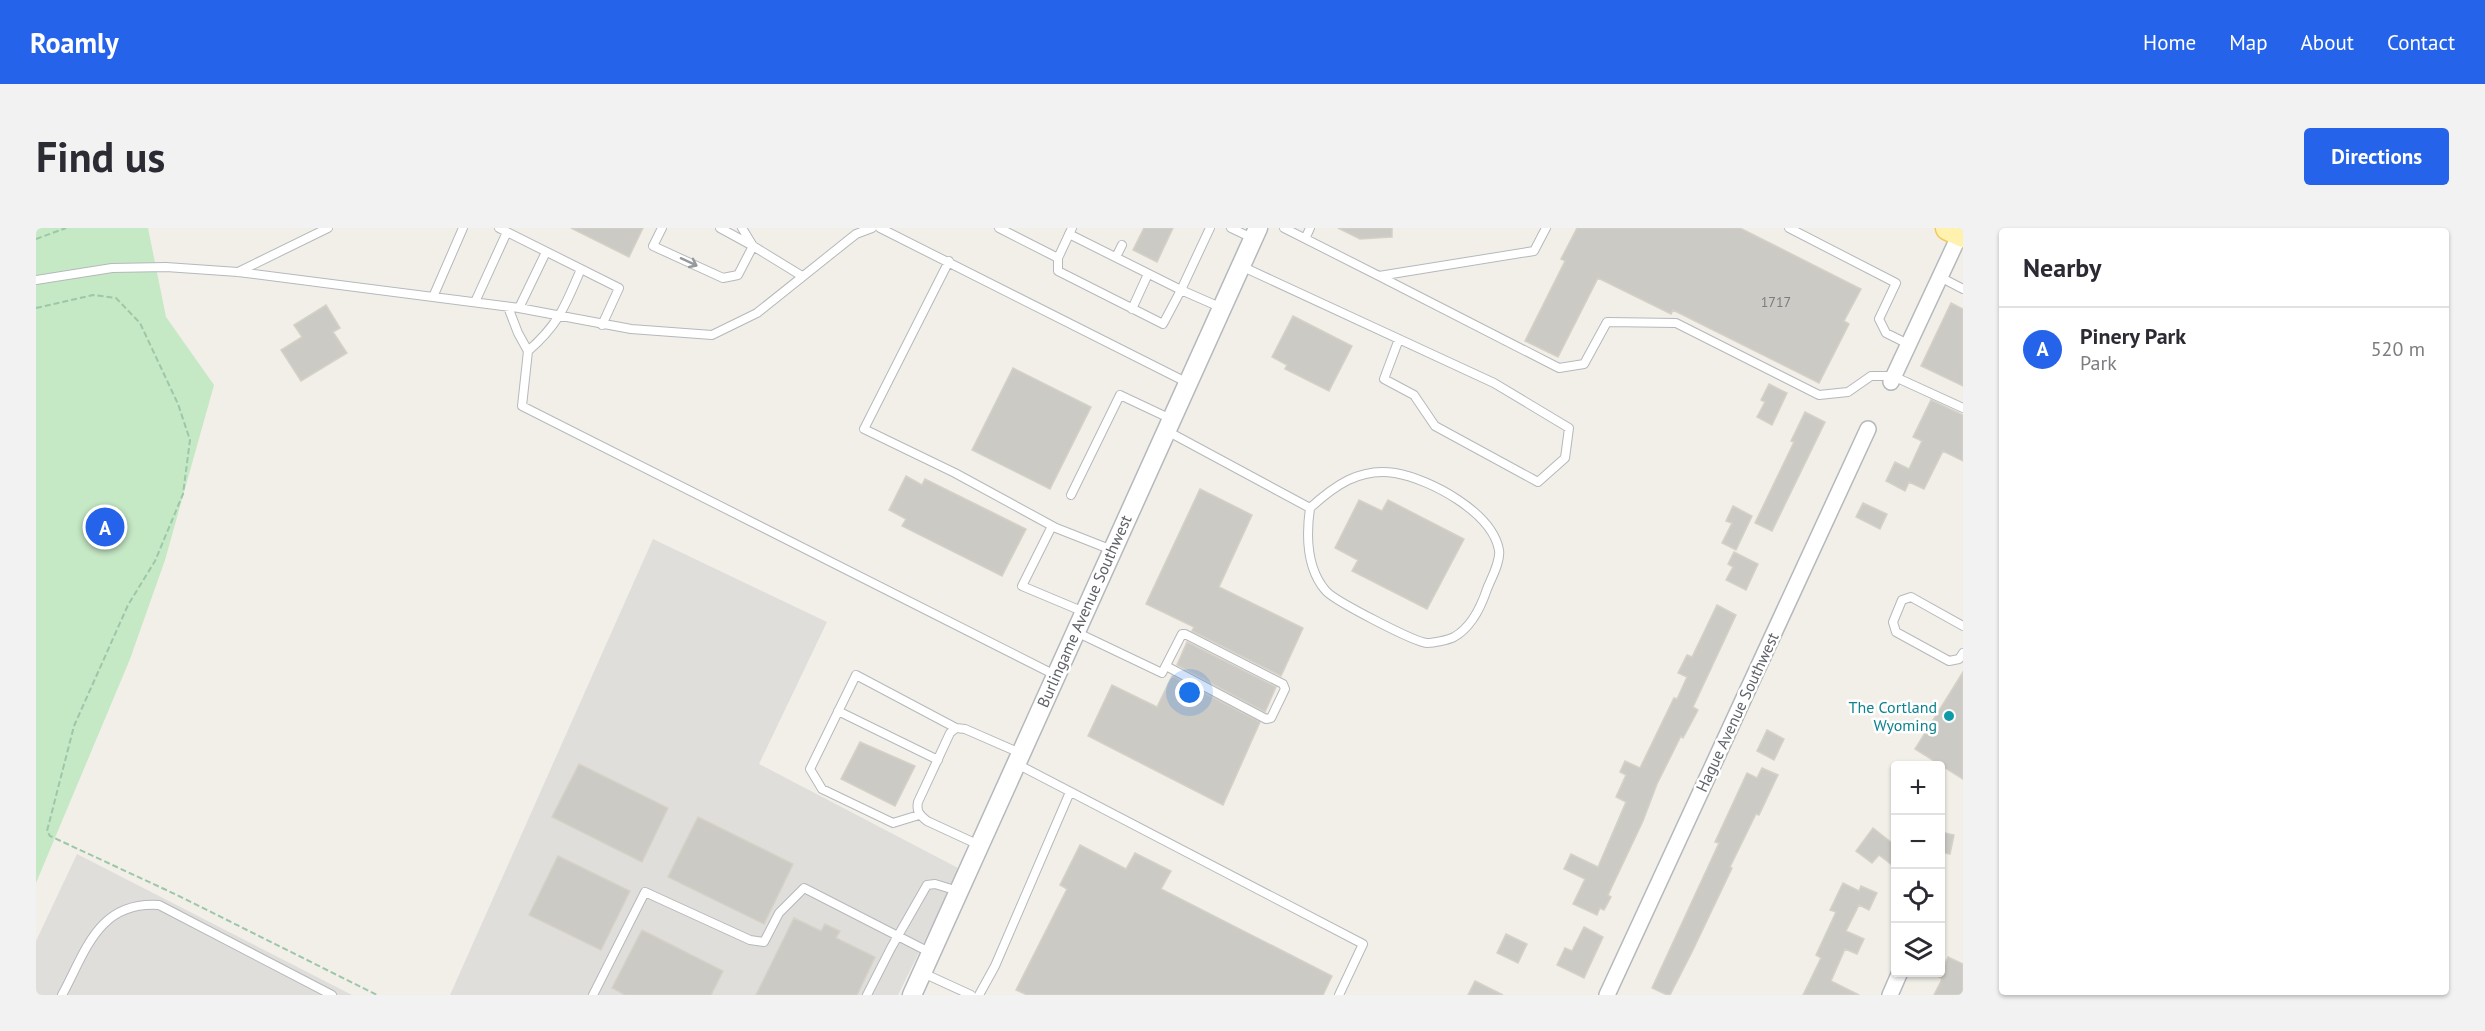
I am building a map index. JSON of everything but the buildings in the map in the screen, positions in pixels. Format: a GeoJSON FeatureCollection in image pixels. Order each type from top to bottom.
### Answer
{"type":"FeatureCollection","features":[{"type":"Feature","properties":{"kind":"street"},"geometry":{"type":"LineString","coordinates":[[1892,379],[1940,277],[1957,232]]}},
{"type":"Feature","properties":{"kind":"street","name":"Burlingame Avenue Southwest"},"geometry":{"type":"LineString","coordinates":[[912,995],[1256,233]]}},
{"type":"Feature","properties":{"kind":"street","name":"Hague Avenue Southwest"},"geometry":{"type":"LineString","coordinates":[[1607,995],[1868,429]]}},
{"type":"Feature","properties":{"kind":"street"},"geometry":{"type":"LineString","coordinates":[[1890,995],[1898,977]]}},
{"type":"Feature","properties":{"kind":"lane"},"geometry":{"type":"LineString","coordinates":[[238,272],[328,228]]}},
{"type":"Feature","properties":{"kind":"lane"},"geometry":{"type":"LineString","coordinates":[[433,297],[463,228]]}},
{"type":"Feature","properties":{"kind":"lane"},"geometry":{"type":"LineString","coordinates":[[499,228],[619,288],[602,325]]}},
{"type":"Feature","properties":{"kind":"lane"},"geometry":{"type":"LineString","coordinates":[[662,228],[653,246],[723,278],[738,275],[753,246]]}},
{"type":"Feature","properties":{"kind":"lane"},"geometry":{"type":"LineString","coordinates":[[720,228],[802,276]]}},
{"type":"Feature","properties":{"kind":"lane"},"geometry":{"type":"LineString","coordinates":[[742,228],[753,246]]}},
{"type":"Feature","properties":{"kind":"lane"},"geometry":{"type":"LineString","coordinates":[[36,280],[112,268],[166,267],[238,272],[519,308],[602,325],[712,335],[757,314],[856,234],[872,228]]}},
{"type":"Feature","properties":{"kind":"lane"},"geometry":{"type":"LineString","coordinates":[[880,228],[1188,383]]}},
{"type":"Feature","properties":{"kind":"lane"},"geometry":{"type":"LineString","coordinates":[[999,228],[1058,258]]}},
{"type":"Feature","properties":{"kind":"lane"},"geometry":{"type":"LineString","coordinates":[[1209,228],[1181,290],[1163,324],[1058,271],[1058,258],[1071,231],[1148,274],[1181,290],[1222,308]]}},
{"type":"Feature","properties":{"kind":"lane"},"geometry":{"type":"LineString","coordinates":[[1231,228],[1256,233]]}},
{"type":"Feature","properties":{"kind":"lane"},"geometry":{"type":"LineString","coordinates":[[1284,228],[1559,368],[1584,364],[1607,322],[1677,323],[1819,395],[1848,392],[1871,376],[1892,379],[1963,408]]}},
{"type":"Feature","properties":{"kind":"lane"},"geometry":{"type":"LineString","coordinates":[[1305,237],[1310,228]]}},
{"type":"Feature","properties":{"kind":"lane"},"geometry":{"type":"LineString","coordinates":[[1379,276],[1534,251],[1546,228]]}},
{"type":"Feature","properties":{"kind":"lane"},"geometry":{"type":"LineString","coordinates":[[1789,228],[1896,283],[1879,319],[1886,333],[1908,344]]}},
{"type":"Feature","properties":{"kind":"lane"},"geometry":{"type":"LineString","coordinates":[[475,303],[507,232]]}},
{"type":"Feature","properties":{"kind":"lane"},"geometry":{"type":"LineString","coordinates":[[1116,257],[1122,245]]}},
{"type":"Feature","properties":{"kind":"lane"},"geometry":{"type":"LineString","coordinates":[[519,308],[546,252]]}},
{"type":"Feature","properties":{"kind":"lane"},"geometry":{"type":"LineString","coordinates":[[949,261],[864,429],[955,473],[1052,526],[1112,550]]}},
{"type":"Feature","properties":{"kind":"lane"},"geometry":{"type":"LineString","coordinates":[[1241,266],[1399,339],[1494,383],[1569,428],[1565,458],[1538,482],[1435,426],[1414,395],[1384,379],[1399,339]]}},
{"type":"Feature","properties":{"kind":"lane"},"geometry":{"type":"LineString","coordinates":[[528,351],[545,336],[560,317],[581,269]]}},
{"type":"Feature","properties":{"kind":"lane"},"geometry":{"type":"LineString","coordinates":[[1132,309],[1148,274]]}},
{"type":"Feature","properties":{"kind":"lane"},"geometry":{"type":"LineString","coordinates":[[1940,277],[1963,289]]}},
{"type":"Feature","properties":{"kind":"lane"},"geometry":{"type":"LineString","coordinates":[[508,307],[528,351],[522,406],[1056,675]]}},
{"type":"Feature","properties":{"kind":"lane"},"geometry":{"type":"LineString","coordinates":[[1071,495],[1120,395],[1310,508]]}},
{"type":"Feature","properties":{"kind":"lane"},"geometry":{"type":"LineString","coordinates":[[1382,471],[1410,475],[1444,491],[1473,511],[1493,531],[1500,553],[1480,610],[1467,626],[1453,637],[1427,643],[1389,627],[1344,602],[1326,591],[1312,566],[1306,536],[1310,508],[1329,491],[1352,477],[1382,471]]}},
{"type":"Feature","properties":{"kind":"lane"},"geometry":{"type":"LineString","coordinates":[[1052,526],[1022,586],[1084,612]]}},
{"type":"Feature","properties":{"kind":"lane"},"geometry":{"type":"LineString","coordinates":[[1963,626],[1911,597],[1902,600],[1893,622],[1896,632],[1949,660],[1959,659],[1963,653]]}},
{"type":"Feature","properties":{"kind":"lane"},"geometry":{"type":"LineString","coordinates":[[1075,632],[1160,673],[1182,634],[1185,634],[1283,684],[1286,689],[1270,718],[1266,719],[1166,666]]}},
{"type":"Feature","properties":{"kind":"lane"},"geometry":{"type":"LineString","coordinates":[[919,815],[893,824],[822,789],[810,770],[856,675],[956,728],[965,729],[1070,792],[1362,944],[1339,995]]}},
{"type":"Feature","properties":{"kind":"lane"},"geometry":{"type":"LineString","coordinates":[[838,711],[938,760]]}},
{"type":"Feature","properties":{"kind":"lane"},"geometry":{"type":"LineString","coordinates":[[956,728],[950,733],[916,808],[919,815],[927,821],[979,845]]}},
{"type":"Feature","properties":{"kind":"lane"},"geometry":{"type":"LineString","coordinates":[[980,995],[995,966],[1070,792]]}},
{"type":"Feature","properties":{"kind":"lane"},"geometry":{"type":"LineString","coordinates":[[867,995],[927,885],[935,884],[959,891]]}},
{"type":"Feature","properties":{"kind":"lane"},"geometry":{"type":"LineString","coordinates":[[593,995],[645,892],[750,940],[764,942],[779,913],[804,888],[931,953]]}},
{"type":"Feature","properties":{"kind":"lane"},"geometry":{"type":"LineString","coordinates":[[62,995],[100,926],[111,915],[141,904],[159,905],[332,995]]}},
{"type":"Feature","properties":{"kind":"lane"},"geometry":{"type":"LineString","coordinates":[[922,972],[970,995]]}},
{"type":"Feature","properties":{"kind":"path"},"geometry":{"type":"LineString","coordinates":[[36,238],[66,228]]}},
{"type":"Feature","properties":{"kind":"path"},"geometry":{"type":"LineString","coordinates":[[36,308],[93,295],[116,298],[140,323],[178,404],[190,440],[183,494],[155,561],[128,605],[74,726],[47,831],[50,836],[177,895],[377,995]]}},
{"type":"Feature","properties":{"kind":"shaded area"},"geometry":{"type":"Polygon","coordinates":[[[653,539],[827,622],[759,764],[960,869],[898,995],[450,995],[653,539]]]}},
{"type":"Feature","properties":{"kind":"shaded area"},"geometry":{"type":"Polygon","coordinates":[[[77,854],[352,995],[36,995],[36,941],[77,854]]]}},
{"type":"Feature","properties":{"kind":"green space"},"geometry":{"type":"Polygon","coordinates":[[[36,228],[148,228],[166,317],[214,385],[165,560],[130,659],[36,883],[36,228]]]}},
{"type":"Feature","properties":{"kind":"place","name":"Pinery Park"},"geometry":{"type":"Point","coordinates":[105,527]}},
{"type":"Feature","properties":{"kind":"place","name":"The Cortland Wyoming"},"geometry":{"type":"Point","coordinates":[1949,716]}}]}
